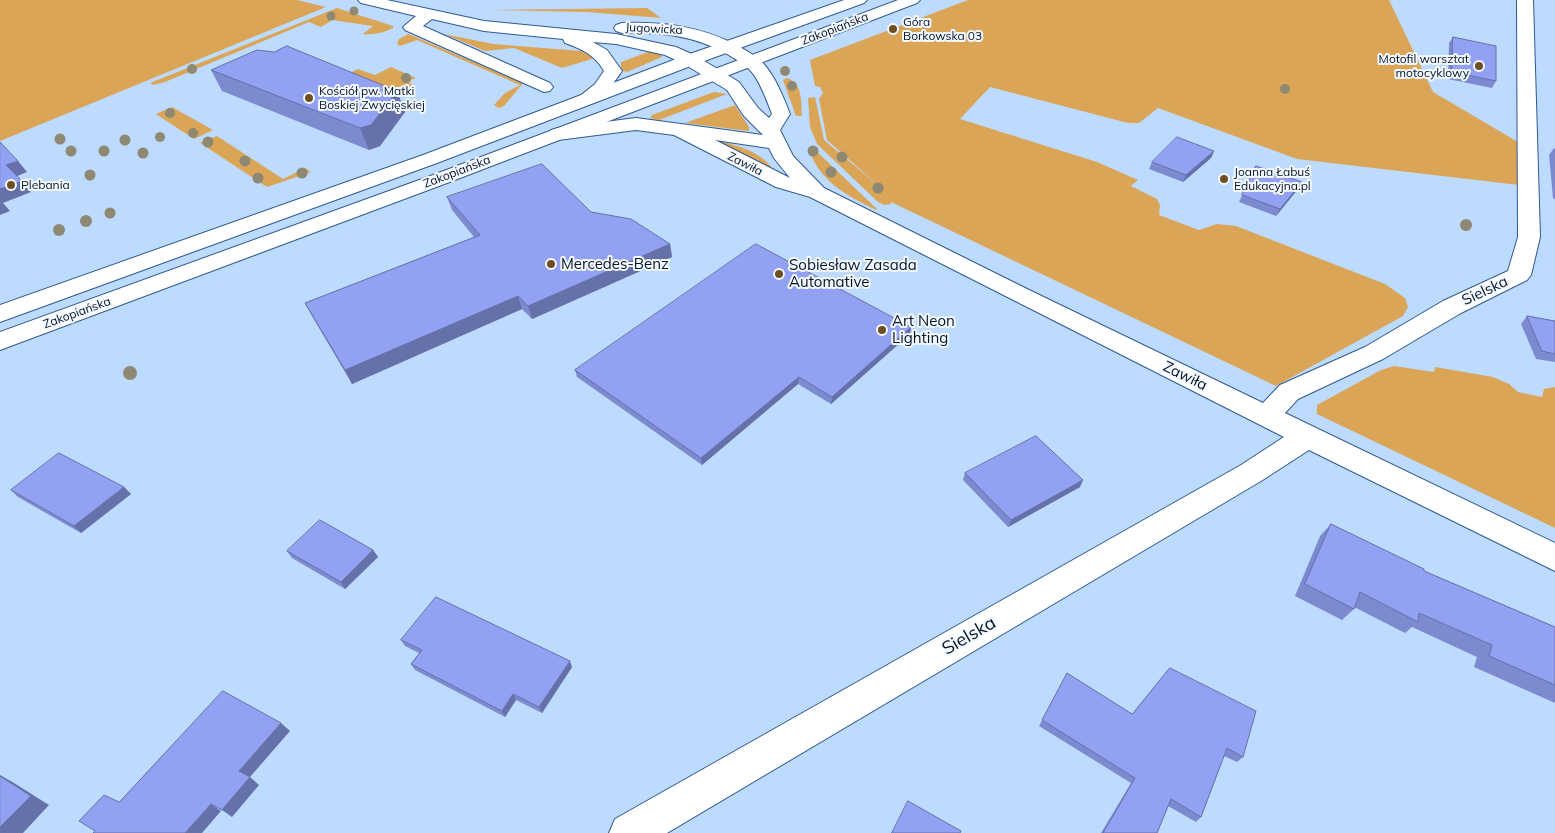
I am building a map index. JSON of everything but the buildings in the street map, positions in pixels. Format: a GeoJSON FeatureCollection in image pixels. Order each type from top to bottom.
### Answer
{"type":"FeatureCollection","features":[{"type":"Feature","properties":{"kind":"street","name":"Jugowicka"},"geometry":{"type":"LineString","coordinates":[[366,0],[402,8],[424,7],[484,26],[630,41],[659,48],[690,60]]}},
{"type":"Feature","properties":{"kind":"street","name":"Zakopiańska"},"geometry":{"type":"LineString","coordinates":[[0,314],[430,159],[726,46],[859,0]]}},
{"type":"Feature","properties":{"kind":"street","name":"Zakopiańska"},"geometry":{"type":"LineString","coordinates":[[0,341],[558,134],[912,0]]}},
{"type":"Feature","properties":{"kind":"street","name":"Sielska"},"geometry":{"type":"LineString","coordinates":[[1267,417],[1289,392],[1374,353],[1452,306],[1519,276],[1529,237],[1525,0]]}},
{"type":"Feature","properties":{"kind":"street"},"geometry":{"type":"LineString","coordinates":[[424,7],[411,27],[544,87]]}},
{"type":"Feature","properties":{"kind":"street","name":"Jugowicka"},"geometry":{"type":"LineString","coordinates":[[551,32],[643,27],[685,30],[714,40],[750,62]]}},
{"type":"Feature","properties":{"kind":"street","name":"Jugowicka"},"geometry":{"type":"LineString","coordinates":[[551,32],[594,47],[607,60],[613,71],[601,88],[584,100]]}},
{"type":"Feature","properties":{"kind":"street","name":"Zawiła"},"geometry":{"type":"LineString","coordinates":[[690,60],[733,86],[751,112],[773,136],[784,158],[817,193]]}},
{"type":"Feature","properties":{"kind":"street"},"geometry":{"type":"LineString","coordinates":[[750,62],[768,83],[780,114],[773,136]]}},
{"type":"Feature","properties":{"kind":"street","name":"Zawiła"},"geometry":{"type":"LineString","coordinates":[[558,134],[636,124],[773,136]]}},
{"type":"Feature","properties":{"kind":"street","name":"Zawiła"},"geometry":{"type":"LineString","coordinates":[[675,128],[783,183],[817,193],[1019,295],[1555,558]]}},
{"type":"Feature","properties":{"kind":"street","name":"Sielska"},"geometry":{"type":"LineString","coordinates":[[629,833],[1243,478],[1308,436]]}},
{"type":"Feature","properties":{"kind":"shaded area"},"geometry":{"type":"Polygon","coordinates":[[[0,0],[297,0],[326,7],[0,141],[0,0]]]}},
{"type":"Feature","properties":{"kind":"shaded area"},"geometry":{"type":"Polygon","coordinates":[[[968,0],[1389,0],[1433,92],[1518,142],[1519,185],[1297,159],[1158,108],[1139,123],[1128,123],[990,87],[960,119],[1097,162],[1138,180],[1131,186],[1157,199],[1160,205],[1159,215],[1199,230],[1217,224],[1236,226],[1385,284],[1405,298],[1408,307],[1403,316],[1276,386],[891,202],[891,204],[884,205],[878,202],[817,144],[810,127],[808,98],[815,97],[824,140],[880,187],[827,140],[819,99],[823,93],[820,87],[815,86],[810,60],[968,0]]]}},
{"type":"Feature","properties":{"kind":"shaded area"},"geometry":{"type":"Polygon","coordinates":[[[337,8],[393,26],[393,28],[378,33],[363,34],[373,26],[332,20],[321,27],[309,22],[165,82],[153,85],[150,83],[337,8]]]}},
{"type":"Feature","properties":{"kind":"shaded area"},"geometry":{"type":"Polygon","coordinates":[[[647,8],[661,18],[587,12],[488,10],[647,8]]]}},
{"type":"Feature","properties":{"kind":"shaded area"},"geometry":{"type":"Polygon","coordinates":[[[408,34],[523,83],[504,106],[499,108],[494,105],[505,93],[520,85],[417,40],[400,46],[397,44],[399,39],[408,34]]]}},
{"type":"Feature","properties":{"kind":"shaded area"},"geometry":{"type":"Polygon","coordinates":[[[444,34],[493,44],[581,51],[595,58],[562,68],[514,48],[485,51],[444,34]]]}},
{"type":"Feature","properties":{"kind":"shaded area"},"geometry":{"type":"Polygon","coordinates":[[[648,52],[661,54],[662,57],[627,72],[621,70],[621,62],[648,52]]]}},
{"type":"Feature","properties":{"kind":"shaded area"},"geometry":{"type":"Polygon","coordinates":[[[391,67],[416,78],[411,80],[410,84],[415,86],[388,99],[337,79],[358,69],[375,75],[391,67]]]}},
{"type":"Feature","properties":{"kind":"shaded area"},"geometry":{"type":"Polygon","coordinates":[[[787,78],[792,80],[799,89],[802,116],[796,116],[783,80],[787,78]]]}},
{"type":"Feature","properties":{"kind":"shaded area"},"geometry":{"type":"Polygon","coordinates":[[[714,92],[727,94],[659,120],[650,118],[652,115],[714,92]]]}},
{"type":"Feature","properties":{"kind":"shaded area"},"geometry":{"type":"Polygon","coordinates":[[[735,105],[749,127],[749,131],[685,123],[735,105]]]}},
{"type":"Feature","properties":{"kind":"shaded area"},"geometry":{"type":"Polygon","coordinates":[[[172,107],[213,130],[194,139],[156,114],[172,107]]]}},
{"type":"Feature","properties":{"kind":"shaded area"},"geometry":{"type":"Polygon","coordinates":[[[217,136],[283,179],[305,168],[311,172],[267,187],[200,143],[217,136]]]}},
{"type":"Feature","properties":{"kind":"shaded area"},"geometry":{"type":"Polygon","coordinates":[[[712,140],[746,149],[761,157],[773,169],[712,140]]]}},
{"type":"Feature","properties":{"kind":"shaded area"},"geometry":{"type":"Polygon","coordinates":[[[812,147],[877,209],[844,193],[827,179],[813,160],[808,148],[812,147]]]}},
{"type":"Feature","properties":{"kind":"shaded area"},"geometry":{"type":"Polygon","coordinates":[[[1394,366],[1434,372],[1435,367],[1493,377],[1509,384],[1518,392],[1542,397],[1544,389],[1555,387],[1555,528],[1317,414],[1317,405],[1381,370],[1394,366]]]}},
{"type":"Feature","properties":{"kind":"place","name":"Góra Borkowska 03"},"geometry":{"type":"Point","coordinates":[893,29]}},
{"type":"Feature","properties":{"kind":"place","name":"Motofil warsztat motocyklowy"},"geometry":{"type":"Point","coordinates":[1479,66]}},
{"type":"Feature","properties":{"kind":"place","name":"Kościół pw. Matki Boskiej Zwycięskiej"},"geometry":{"type":"Point","coordinates":[309,98]}},
{"type":"Feature","properties":{"kind":"place","name":"Joanna Łabuś Edukacyjna.pl"},"geometry":{"type":"Point","coordinates":[1224,179]}},
{"type":"Feature","properties":{"kind":"place","name":"Plebania"},"geometry":{"type":"Point","coordinates":[11,185]}},
{"type":"Feature","properties":{"kind":"place","name":"Mercedes-Benz"},"geometry":{"type":"Point","coordinates":[551,264]}},
{"type":"Feature","properties":{"kind":"place","name":"Sobiesław Zasada Automative"},"geometry":{"type":"Point","coordinates":[779,274]}},
{"type":"Feature","properties":{"kind":"place","name":"Art Neon Lighting"},"geometry":{"type":"Point","coordinates":[882,330]}}]}
